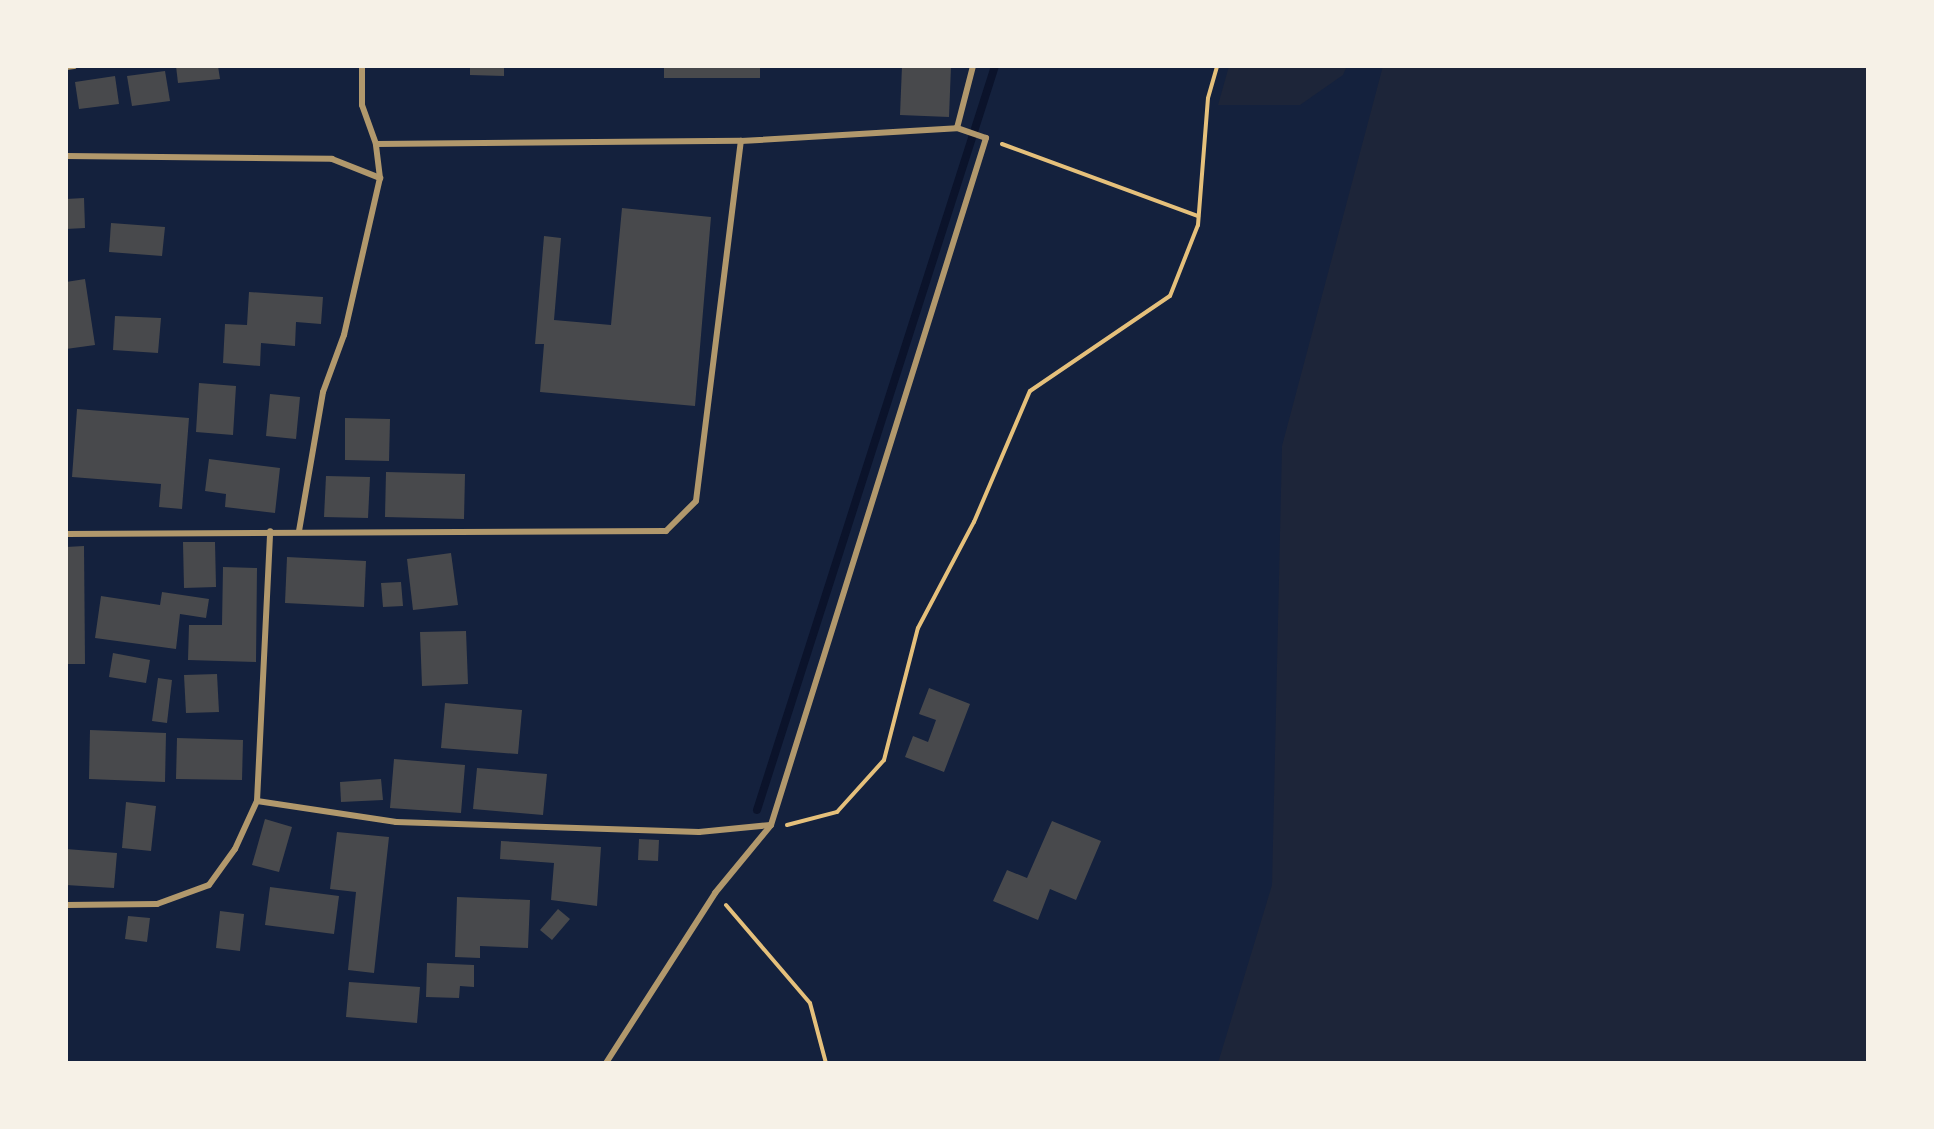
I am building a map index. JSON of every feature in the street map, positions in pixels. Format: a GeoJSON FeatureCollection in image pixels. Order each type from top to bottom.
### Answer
{"type":"FeatureCollection","features":[{"type":"Feature","properties":{"kind":"street"},"geometry":{"type":"LineString","coordinates":[[66,67],[74,66]]}},
{"type":"Feature","properties":{"kind":"street"},"geometry":{"type":"LineString","coordinates":[[299,531],[323,392],[345,335],[380,178],[376,144],[362,105],[362,66]]}},
{"type":"Feature","properties":{"kind":"street"},"geometry":{"type":"LineString","coordinates":[[957,128],[973,66]]}},
{"type":"Feature","properties":{"kind":"street"},"geometry":{"type":"LineString","coordinates":[[376,144],[741,141],[957,128],[986,138],[769,827],[715,893],[606,1063]]}},
{"type":"Feature","properties":{"kind":"street"},"geometry":{"type":"LineString","coordinates":[[66,534],[270,531],[666,531],[696,501],[741,141]]}},
{"type":"Feature","properties":{"kind":"street"},"geometry":{"type":"LineString","coordinates":[[66,156],[332,159],[380,178]]}},
{"type":"Feature","properties":{"kind":"street"},"geometry":{"type":"LineString","coordinates":[[66,905],[157,904],[209,885],[234,849],[256,801],[270,531]]}},
{"type":"Feature","properties":{"kind":"street"},"geometry":{"type":"LineString","coordinates":[[256,801],[396,822],[699,832],[769,827]]}},
{"type":"Feature","properties":{"kind":"path"},"geometry":{"type":"LineString","coordinates":[[769,827],[837,812],[884,760],[918,628],[974,522],[1030,390],[1170,296],[1198,216],[1208,98],[1217,66]]}},
{"type":"Feature","properties":{"kind":"path"},"geometry":{"type":"LineString","coordinates":[[986,138],[1198,216]]}},
{"type":"Feature","properties":{"kind":"path"},"geometry":{"type":"LineString","coordinates":[[715,893],[810,1003],[826,1063]]}},
{"type":"Feature","properties":{"kind":"shaded area"},"geometry":{"type":"Polygon","coordinates":[[[1229,66],[1347,66],[1343,75],[1300,105],[1218,105],[1229,66]]]}},
{"type":"Feature","properties":{"kind":"shaded area"},"geometry":{"type":"Polygon","coordinates":[[[1383,66],[1868,66],[1868,1063],[1218,1063],[1272,885],[1282,446],[1383,66]]]}},
{"type":"Feature","properties":{"kind":"building"},"geometry":{"type":"Polygon","coordinates":[[[176,66],[218,66],[220,79],[178,83],[176,66]]]}},
{"type":"Feature","properties":{"kind":"building"},"geometry":{"type":"Polygon","coordinates":[[[470,66],[504,66],[504,76],[470,75],[470,66]]]}},
{"type":"Feature","properties":{"kind":"building"},"geometry":{"type":"Polygon","coordinates":[[[664,66],[760,66],[760,78],[664,78],[664,66]]]}},
{"type":"Feature","properties":{"kind":"building"},"geometry":{"type":"Polygon","coordinates":[[[902,66],[951,66],[949,117],[900,115],[902,66]]]}},
{"type":"Feature","properties":{"kind":"building"},"geometry":{"type":"Polygon","coordinates":[[[165,71],[170,101],[132,106],[127,76],[165,71]]]}},
{"type":"Feature","properties":{"kind":"building"},"geometry":{"type":"Polygon","coordinates":[[[115,76],[119,104],[79,109],[75,82],[115,76]]]}},
{"type":"Feature","properties":{"kind":"building"},"geometry":{"type":"Polygon","coordinates":[[[84,198],[85,228],[66,229],[66,199],[84,198]]]}},
{"type":"Feature","properties":{"kind":"building"},"geometry":{"type":"Polygon","coordinates":[[[622,208],[711,217],[695,406],[540,392],[544,344],[535,344],[544,236],[561,238],[554,320],[611,325],[622,208]]]}},
{"type":"Feature","properties":{"kind":"building"},"geometry":{"type":"Polygon","coordinates":[[[111,223],[165,227],[162,256],[109,252],[111,223]]]}},
{"type":"Feature","properties":{"kind":"building"},"geometry":{"type":"Polygon","coordinates":[[[85,279],[95,345],[66,349],[66,282],[85,279]]]}},
{"type":"Feature","properties":{"kind":"building"},"geometry":{"type":"Polygon","coordinates":[[[249,292],[323,297],[321,324],[296,322],[295,346],[261,343],[260,366],[223,363],[225,324],[247,325],[249,292]]]}},
{"type":"Feature","properties":{"kind":"building"},"geometry":{"type":"Polygon","coordinates":[[[115,316],[161,318],[158,353],[113,350],[115,316]]]}},
{"type":"Feature","properties":{"kind":"building"},"geometry":{"type":"Polygon","coordinates":[[[199,383],[236,386],[233,435],[196,432],[199,383]]]}},
{"type":"Feature","properties":{"kind":"building"},"geometry":{"type":"Polygon","coordinates":[[[270,394],[300,397],[296,439],[266,436],[270,394]]]}},
{"type":"Feature","properties":{"kind":"building"},"geometry":{"type":"Polygon","coordinates":[[[77,409],[189,418],[182,509],[159,507],[161,484],[72,477],[77,409]]]}},
{"type":"Feature","properties":{"kind":"building"},"geometry":{"type":"Polygon","coordinates":[[[345,418],[390,419],[389,461],[345,460],[345,418]]]}},
{"type":"Feature","properties":{"kind":"building"},"geometry":{"type":"Polygon","coordinates":[[[209,459],[280,468],[275,513],[225,507],[226,494],[205,491],[209,459]]]}},
{"type":"Feature","properties":{"kind":"building"},"geometry":{"type":"Polygon","coordinates":[[[386,472],[465,474],[464,519],[385,517],[386,472]]]}},
{"type":"Feature","properties":{"kind":"building"},"geometry":{"type":"Polygon","coordinates":[[[326,476],[370,477],[368,518],[324,517],[326,476]]]}},
{"type":"Feature","properties":{"kind":"building"},"geometry":{"type":"Polygon","coordinates":[[[183,542],[215,542],[216,587],[184,588],[183,542]]]}},
{"type":"Feature","properties":{"kind":"building"},"geometry":{"type":"Polygon","coordinates":[[[84,546],[85,664],[67,664],[66,547],[84,546]]]}},
{"type":"Feature","properties":{"kind":"building"},"geometry":{"type":"Polygon","coordinates":[[[451,553],[458,605],[413,610],[407,559],[451,553]]]}},
{"type":"Feature","properties":{"kind":"building"},"geometry":{"type":"Polygon","coordinates":[[[287,557],[366,561],[364,607],[285,603],[287,557]]]}},
{"type":"Feature","properties":{"kind":"building"},"geometry":{"type":"Polygon","coordinates":[[[223,567],[257,568],[256,662],[188,660],[189,625],[222,625],[223,567]]]}},
{"type":"Feature","properties":{"kind":"building"},"geometry":{"type":"Polygon","coordinates":[[[401,582],[403,606],[383,607],[381,583],[401,582]]]}},
{"type":"Feature","properties":{"kind":"building"},"geometry":{"type":"Polygon","coordinates":[[[162,592],[209,599],[206,618],[180,614],[176,649],[95,638],[101,596],[160,605],[162,592]]]}},
{"type":"Feature","properties":{"kind":"building"},"geometry":{"type":"Polygon","coordinates":[[[466,631],[468,684],[422,686],[420,632],[466,631]]]}},
{"type":"Feature","properties":{"kind":"building"},"geometry":{"type":"Polygon","coordinates":[[[113,653],[150,660],[146,683],[109,677],[113,653]]]}},
{"type":"Feature","properties":{"kind":"building"},"geometry":{"type":"Polygon","coordinates":[[[217,674],[219,712],[186,713],[184,675],[217,674]]]}},
{"type":"Feature","properties":{"kind":"building"},"geometry":{"type":"Polygon","coordinates":[[[158,678],[172,680],[167,723],[152,721],[158,678]]]}},
{"type":"Feature","properties":{"kind":"building"},"geometry":{"type":"Polygon","coordinates":[[[929,688],[970,704],[944,772],[905,757],[913,736],[928,742],[936,720],[919,714],[929,688]]]}},
{"type":"Feature","properties":{"kind":"building"},"geometry":{"type":"Polygon","coordinates":[[[445,703],[522,710],[518,754],[441,748],[445,703]]]}},
{"type":"Feature","properties":{"kind":"building"},"geometry":{"type":"Polygon","coordinates":[[[90,730],[166,733],[165,782],[89,779],[90,730]]]}},
{"type":"Feature","properties":{"kind":"building"},"geometry":{"type":"Polygon","coordinates":[[[177,738],[243,740],[242,780],[176,779],[177,738]]]}},
{"type":"Feature","properties":{"kind":"building"},"geometry":{"type":"Polygon","coordinates":[[[394,759],[465,765],[461,813],[390,808],[394,759]]]}},
{"type":"Feature","properties":{"kind":"building"},"geometry":{"type":"Polygon","coordinates":[[[477,768],[547,774],[543,815],[473,809],[477,768]]]}},
{"type":"Feature","properties":{"kind":"building"},"geometry":{"type":"Polygon","coordinates":[[[381,779],[383,800],[341,802],[340,782],[381,779]]]}},
{"type":"Feature","properties":{"kind":"building"},"geometry":{"type":"Polygon","coordinates":[[[126,802],[156,806],[151,851],[122,848],[126,802]]]}},
{"type":"Feature","properties":{"kind":"building"},"geometry":{"type":"Polygon","coordinates":[[[265,819],[292,827],[279,872],[252,865],[265,819]]]}},
{"type":"Feature","properties":{"kind":"building"},"geometry":{"type":"Polygon","coordinates":[[[1052,821],[1101,841],[1076,900],[1050,889],[1038,920],[993,901],[1007,870],[1027,878],[1052,821]]]}},
{"type":"Feature","properties":{"kind":"building"},"geometry":{"type":"Polygon","coordinates":[[[337,832],[389,837],[374,973],[348,970],[356,892],[330,889],[337,832]]]}},
{"type":"Feature","properties":{"kind":"building"},"geometry":{"type":"Polygon","coordinates":[[[639,839],[659,840],[658,861],[638,860],[639,839]]]}},
{"type":"Feature","properties":{"kind":"building"},"geometry":{"type":"Polygon","coordinates":[[[501,841],[601,847],[597,906],[551,900],[554,863],[500,859],[501,841]]]}},
{"type":"Feature","properties":{"kind":"building"},"geometry":{"type":"Polygon","coordinates":[[[66,849],[117,853],[114,888],[66,885],[66,849]]]}},
{"type":"Feature","properties":{"kind":"building"},"geometry":{"type":"Polygon","coordinates":[[[270,887],[339,896],[334,934],[265,925],[270,887]]]}},
{"type":"Feature","properties":{"kind":"building"},"geometry":{"type":"Polygon","coordinates":[[[457,897],[530,900],[528,948],[480,946],[480,958],[455,957],[457,897]]]}},
{"type":"Feature","properties":{"kind":"building"},"geometry":{"type":"Polygon","coordinates":[[[558,909],[570,919],[552,940],[540,930],[558,909]]]}},
{"type":"Feature","properties":{"kind":"building"},"geometry":{"type":"Polygon","coordinates":[[[220,911],[244,914],[240,951],[216,948],[220,911]]]}},
{"type":"Feature","properties":{"kind":"building"},"geometry":{"type":"Polygon","coordinates":[[[128,916],[150,918],[147,942],[125,939],[128,916]]]}},
{"type":"Feature","properties":{"kind":"building"},"geometry":{"type":"Polygon","coordinates":[[[427,963],[474,965],[474,987],[460,986],[459,998],[426,997],[427,963]]]}},
{"type":"Feature","properties":{"kind":"building"},"geometry":{"type":"Polygon","coordinates":[[[349,982],[420,987],[417,1023],[346,1017],[349,982]]]}},
{"type":"Feature","properties":{"kind":"waterway"},"geometry":{"type":"LineString","coordinates":[[757,810],[995,66]]}}]}
